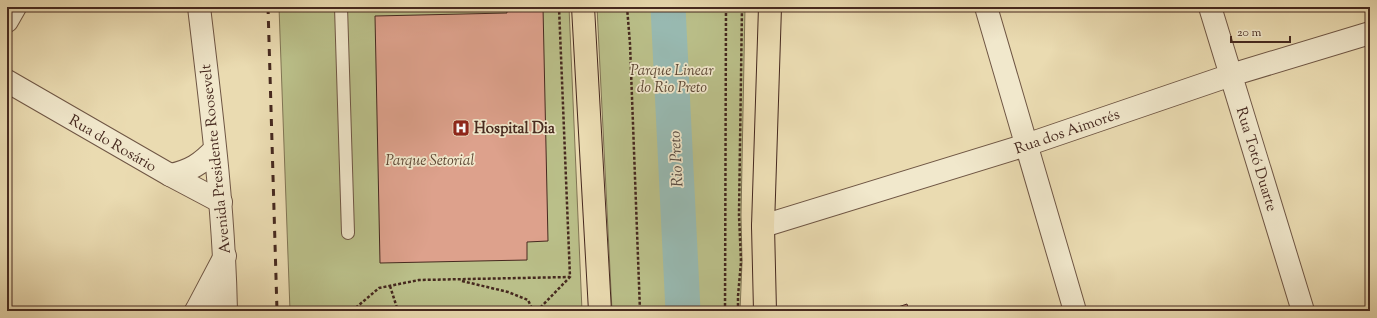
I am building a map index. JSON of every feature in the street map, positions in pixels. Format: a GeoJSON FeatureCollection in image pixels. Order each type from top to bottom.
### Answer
{"type":"FeatureCollection","features":[{"type":"Feature","properties":{"kind":"main road"},"geometry":{"type":"LineString","coordinates":[[583,7],[600,311]]}},
{"type":"Feature","properties":{"kind":"main road"},"geometry":{"type":"LineString","coordinates":[[765,311],[763,226],[770,7]]}},
{"type":"Feature","properties":{"kind":"street"},"geometry":{"type":"LineString","coordinates":[[7,21],[14,7]]}},
{"type":"Feature","properties":{"kind":"street","name":"Avenida Presidente Roosevelt"},"geometry":{"type":"LineString","coordinates":[[199,7],[221,202],[225,256],[226,311]]}},
{"type":"Feature","properties":{"kind":"street"},"geometry":{"type":"LineString","coordinates":[[986,7],[1075,311]]}},
{"type":"Feature","properties":{"kind":"street","name":"Rua Totó Duarte"},"geometry":{"type":"LineString","coordinates":[[1210,7],[1303,311]]}},
{"type":"Feature","properties":{"kind":"street","name":"Rua dos Aimorés"},"geometry":{"type":"LineString","coordinates":[[763,226],[1026,145],[1231,75],[1370,33]]}},
{"type":"Feature","properties":{"kind":"street","name":"Rua do Rosário"},"geometry":{"type":"LineString","coordinates":[[7,82],[170,175],[221,202]]}},
{"type":"Feature","properties":{"kind":"street"},"geometry":{"type":"LineString","coordinates":[[170,175],[182,173],[193,168],[203,161],[215,149]]}},
{"type":"Feature","properties":{"kind":"street"},"geometry":{"type":"LineString","coordinates":[[196,311],[225,256]]}},
{"type":"Feature","properties":{"kind":"street"},"geometry":{"type":"LineString","coordinates":[[196,311],[206,308],[220,311]]}},
{"type":"Feature","properties":{"kind":"lane"},"geometry":{"type":"LineString","coordinates":[[341,7],[348,233]]}},
{"type":"Feature","properties":{"kind":"path"},"geometry":{"type":"LineString","coordinates":[[537,311],[570,277],[559,7]]}},
{"type":"Feature","properties":{"kind":"path"},"geometry":{"type":"LineString","coordinates":[[627,7],[630,44],[640,311]]}},
{"type":"Feature","properties":{"kind":"path"},"geometry":{"type":"LineString","coordinates":[[725,311],[726,7]]}},
{"type":"Feature","properties":{"kind":"path"},"geometry":{"type":"LineString","coordinates":[[738,311],[740,262],[739,215],[742,7]]}},
{"type":"Feature","properties":{"kind":"path"},"geometry":{"type":"LineString","coordinates":[[352,311],[379,288],[419,280],[570,277]]}},
{"type":"Feature","properties":{"kind":"path"},"geometry":{"type":"LineString","coordinates":[[457,280],[508,292],[528,300],[533,311]]}},
{"type":"Feature","properties":{"kind":"path"},"geometry":{"type":"LineString","coordinates":[[390,286],[398,311]]}},
{"type":"Feature","properties":{"kind":"green space","name":"Parque Setorial"},"geometry":{"type":"Polygon","coordinates":[[[279,7],[569,7],[582,311],[290,311],[279,7]]]}},
{"type":"Feature","properties":{"kind":"green space","name":"Parque Linear do Rio Preto"},"geometry":{"type":"Polygon","coordinates":[[[597,7],[745,7],[740,311],[612,311],[597,7]]]}},
{"type":"Feature","properties":{"kind":"building","name":"Hospital Dia"},"geometry":{"type":"Polygon","coordinates":[[[506,7],[543,7],[548,241],[527,242],[527,260],[380,263],[375,16],[507,13],[506,7]]]}},
{"type":"Feature","properties":{"kind":"building"},"geometry":{"type":"Polygon","coordinates":[[[907,304],[909,311],[886,311],[907,304]]]}},
{"type":"Feature","properties":{"kind":"waterway","name":"Rio Preto"},"geometry":{"type":"LineString","coordinates":[[668,7],[683,311]]}},
{"type":"Feature","properties":{"kind":"railway"},"geometry":{"type":"LineString","coordinates":[[268,7],[277,311]]}},
{"type":"Feature","properties":{"kind":"place","name":"Hospital Dia"},"geometry":{"type":"Point","coordinates":[461,128]}}]}
